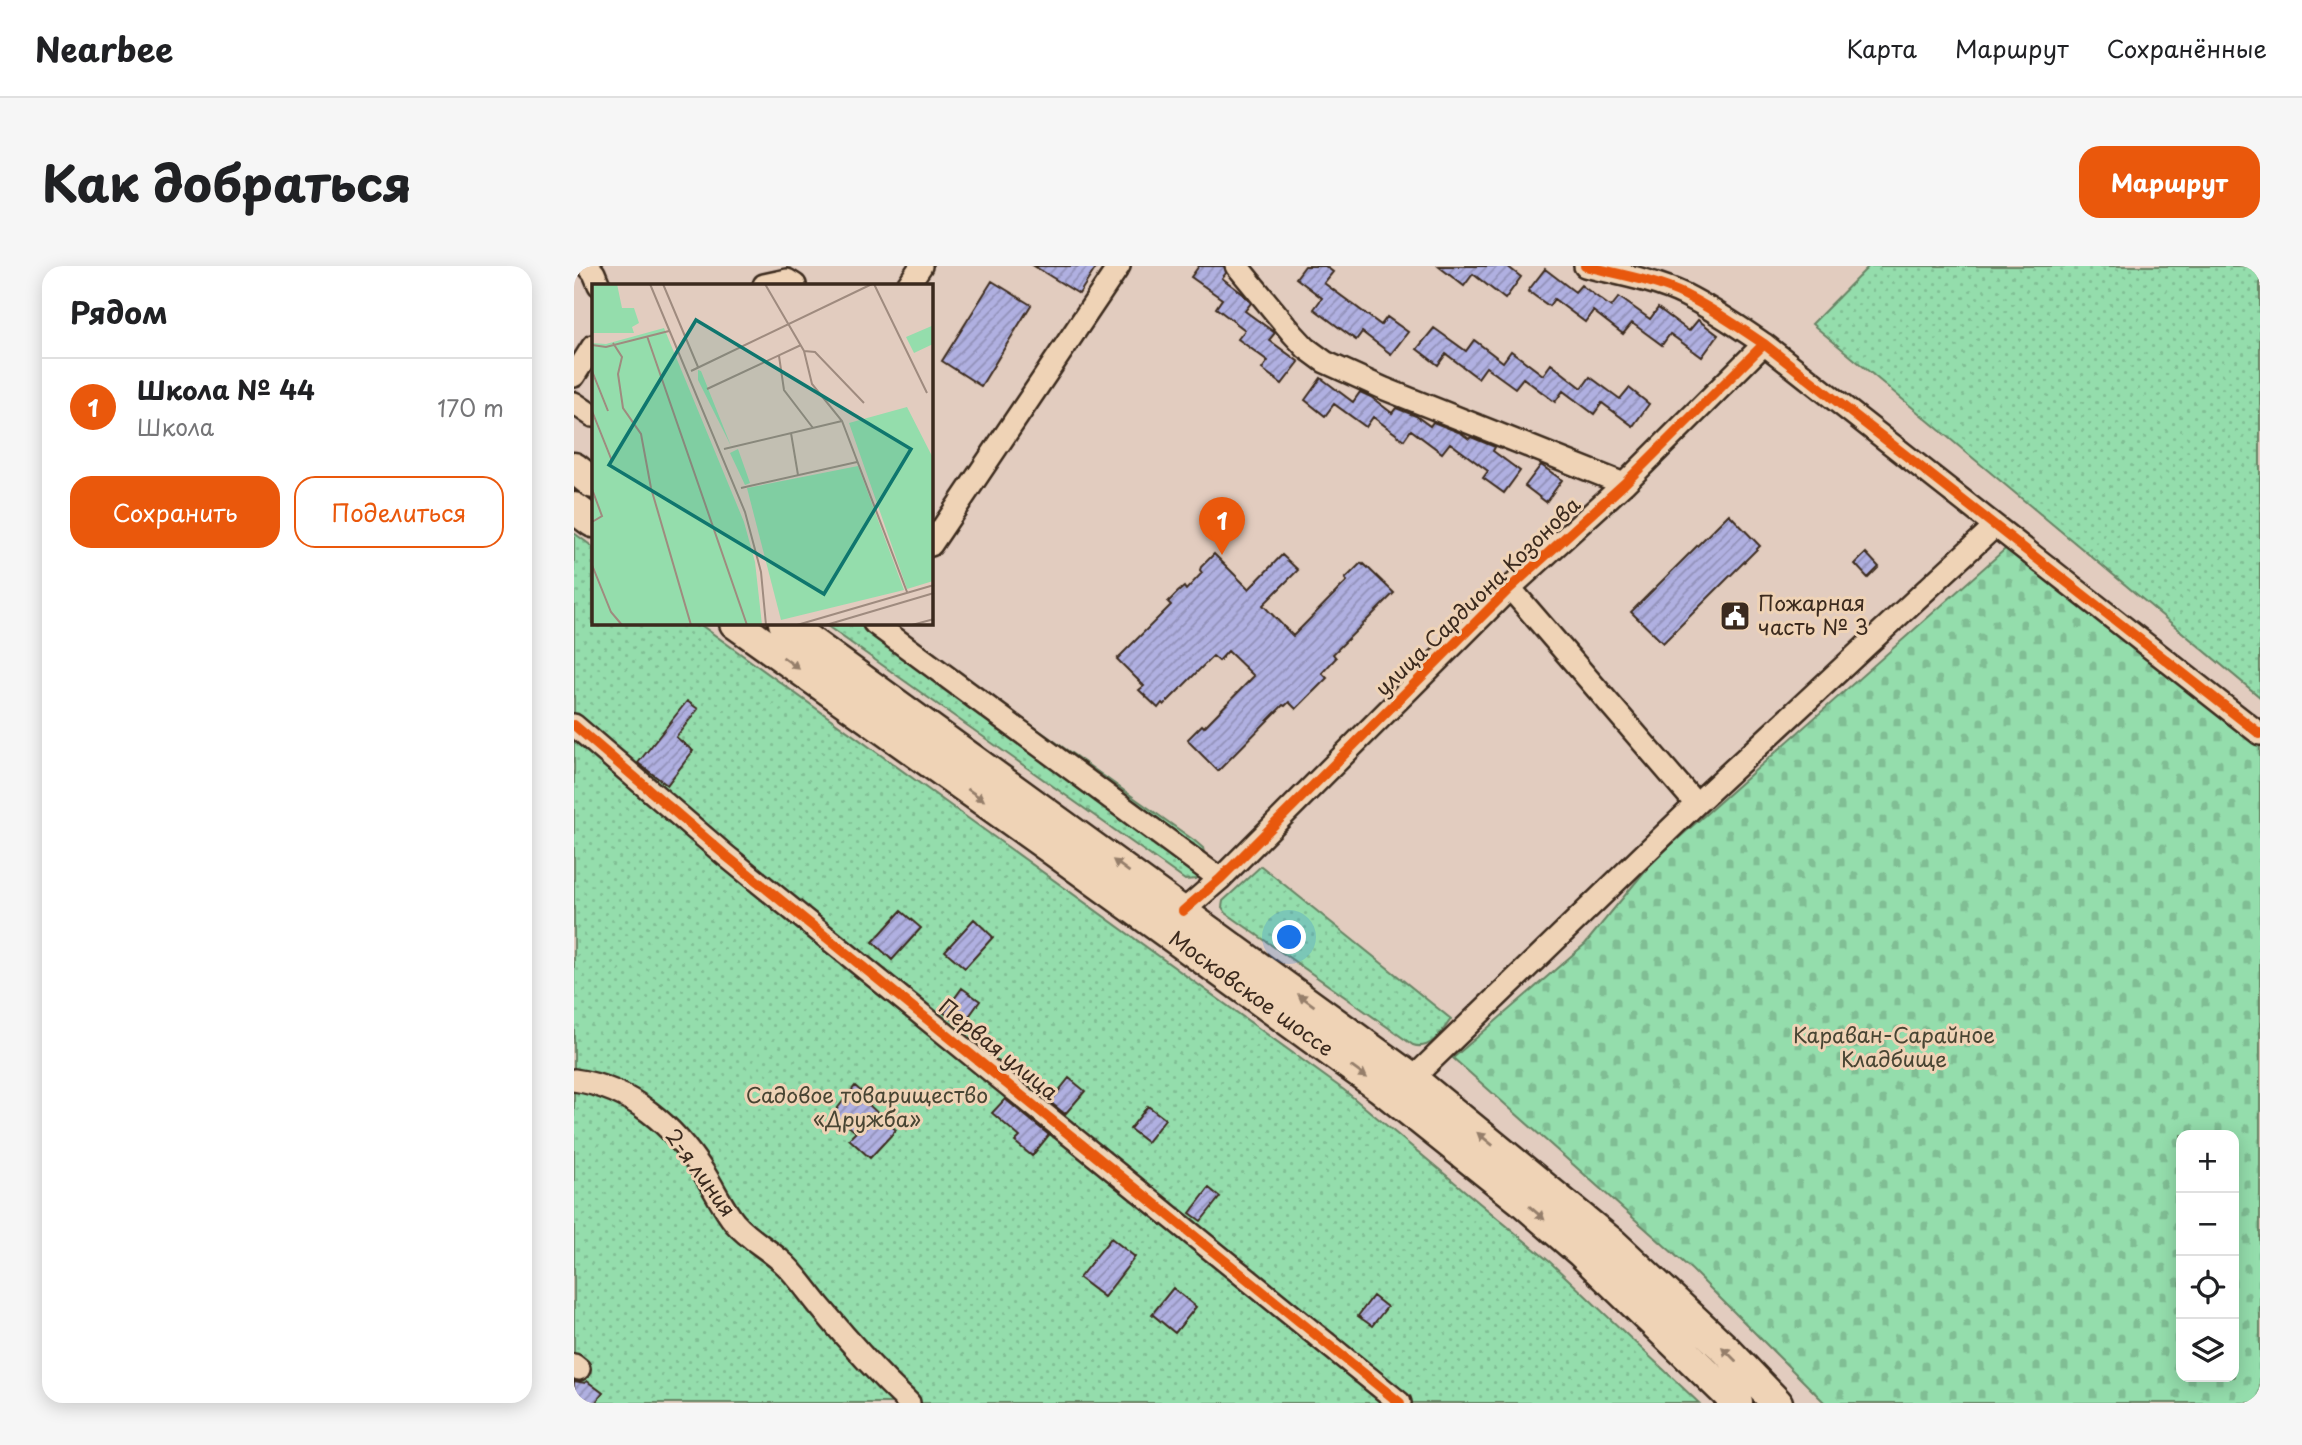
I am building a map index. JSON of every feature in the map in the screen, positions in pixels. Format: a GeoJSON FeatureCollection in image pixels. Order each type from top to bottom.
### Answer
{"type":"FeatureCollection","features":[{"type":"Feature","properties":{"kind":"highway"},"geometry":{"type":"LineString","coordinates":[[574,468],[592,481]]}},
{"type":"Feature","properties":{"kind":"highway"},"geometry":{"type":"LineString","coordinates":[[574,508],[592,521]]}},
{"type":"Feature","properties":{"kind":"highway","name":"Московское шоссе"},"geometry":{"type":"LineString","coordinates":[[738,625],[1380,1087],[1520,1199],[1581,1252],[1737,1403]]}},
{"type":"Feature","properties":{"kind":"highway","name":"Московское шоссе"},"geometry":{"type":"LineString","coordinates":[[787,625],[1412,1079],[1612,1244],[1726,1350],[1777,1403]]}},
{"type":"Feature","properties":{"kind":"street"},"geometry":{"type":"LineString","coordinates":[[909,284],[920,266]]}},
{"type":"Feature","properties":{"kind":"street"},"geometry":{"type":"LineString","coordinates":[[933,542],[1119,266]]}},
{"type":"Feature","properties":{"kind":"street"},"geometry":{"type":"LineString","coordinates":[[1237,266],[1293,334],[1325,362],[1385,389],[1624,484]]}},
{"type":"Feature","properties":{"kind":"street"},"geometry":{"type":"LineString","coordinates":[[1585,266],[1683,294],[1723,316],[1764,344],[2260,734]]}},
{"type":"Feature","properties":{"kind":"street"},"geometry":{"type":"LineString","coordinates":[[767,284],[790,277]]}},
{"type":"Feature","properties":{"kind":"street","name":"улица Сардиона Козонова"},"geometry":{"type":"LineString","coordinates":[[1183,911],[1220,879],[1510,588],[1624,484],[1764,344]]}},
{"type":"Feature","properties":{"kind":"street"},"geometry":{"type":"LineString","coordinates":[[574,376],[592,348]]}},
{"type":"Feature","properties":{"kind":"street"},"geometry":{"type":"LineString","coordinates":[[574,403],[592,415]]}},
{"type":"Feature","properties":{"kind":"street"},"geometry":{"type":"LineString","coordinates":[[1412,1079],[1696,804],[1996,526]]}},
{"type":"Feature","properties":{"kind":"street"},"geometry":{"type":"LineString","coordinates":[[1510,588],[1696,804]]}},
{"type":"Feature","properties":{"kind":"street"},"geometry":{"type":"LineString","coordinates":[[877,625],[1220,879]]}},
{"type":"Feature","properties":{"kind":"street","name":"Первая улица"},"geometry":{"type":"LineString","coordinates":[[574,725],[725,855],[1400,1403]]}},
{"type":"Feature","properties":{"kind":"street","name":"2-я линия"},"geometry":{"type":"LineString","coordinates":[[574,1080],[608,1089],[628,1098],[653,1114],[677,1135],[737,1225],[781,1261],[833,1322],[909,1403]]}},
{"type":"Feature","properties":{"kind":"green space"},"geometry":{"type":"Polygon","coordinates":[[[1869,266],[2260,266],[2260,697],[1812,324],[1869,266]]]}},
{"type":"Feature","properties":{"kind":"green space","name":"Садовое товарищество «Дружба»"},"geometry":{"type":"Polygon","coordinates":[[[574,533],[592,546],[592,625],[701,625],[1344,1090],[1550,1262],[1699,1403],[574,1403],[574,533]]]}},
{"type":"Feature","properties":{"kind":"green space","name":"Караван-Сарайное Кладбище"},"geometry":{"type":"Polygon","coordinates":[[[2012,543],[2260,737],[2260,1403],[1825,1403],[1692,1270],[1453,1058],[1585,944],[1654,860],[2012,543]]]}},
{"type":"Feature","properties":{"kind":"green space"},"geometry":{"type":"Polygon","coordinates":[[[826,625],[891,625],[1195,841],[1203,848],[1208,869],[1196,879],[1185,880],[826,625]]]}},
{"type":"Feature","properties":{"kind":"green space"},"geometry":{"type":"Polygon","coordinates":[[[1261,866],[1451,1019],[1440,1035],[1425,1045],[1413,1045],[1226,913],[1222,907],[1223,901],[1261,866]]]}},
{"type":"Feature","properties":{"kind":"building"},"geometry":{"type":"Polygon","coordinates":[[[1034,266],[1097,266],[1079,294],[1034,266]]]}},
{"type":"Feature","properties":{"kind":"building"},"geometry":{"type":"Polygon","coordinates":[[[1199,266],[1224,266],[1226,273],[1222,278],[1251,303],[1245,311],[1275,333],[1269,340],[1299,362],[1282,384],[1262,369],[1268,361],[1238,339],[1245,330],[1216,308],[1222,299],[1191,277],[1199,266]]]}},
{"type":"Feature","properties":{"kind":"building"},"geometry":{"type":"Polygon","coordinates":[[[1305,266],[1325,266],[1333,272],[1324,283],[1381,325],[1387,317],[1408,332],[1391,354],[1362,332],[1356,340],[1314,309],[1322,298],[1296,278],[1305,266]]]}},
{"type":"Feature","properties":{"kind":"building"},"geometry":{"type":"Polygon","coordinates":[[[1438,266],[1507,266],[1521,277],[1505,299],[1473,274],[1464,286],[1438,266]]]}},
{"type":"Feature","properties":{"kind":"building"},"geometry":{"type":"Polygon","coordinates":[[[1545,269],[1575,292],[1581,285],[1611,307],[1619,297],[1650,319],[1658,308],[1689,331],[1698,320],[1718,335],[1702,357],[1670,334],[1662,345],[1632,323],[1623,334],[1593,311],[1585,322],[1554,299],[1549,306],[1528,291],[1545,269]]]}},
{"type":"Feature","properties":{"kind":"building"},"geometry":{"type":"Polygon","coordinates":[[[992,281],[1031,305],[981,386],[942,361],[992,281]]]}},
{"type":"Feature","properties":{"kind":"building"},"geometry":{"type":"Polygon","coordinates":[[[1434,328],[1466,351],[1474,340],[1503,362],[1511,351],[1543,375],[1551,364],[1582,388],[1590,377],[1620,399],[1629,388],[1649,404],[1633,426],[1602,403],[1594,414],[1563,391],[1555,402],[1523,378],[1515,388],[1486,367],[1478,378],[1446,354],[1438,365],[1417,349],[1434,328]]]}},
{"type":"Feature","properties":{"kind":"building"},"geometry":{"type":"Polygon","coordinates":[[[1321,378],[1353,402],[1360,392],[1392,413],[1396,408],[1416,416],[1430,426],[1433,422],[1469,439],[1471,437],[1495,447],[1493,451],[1520,471],[1504,493],[1483,478],[1488,471],[1450,443],[1442,453],[1411,430],[1404,440],[1373,417],[1366,427],[1334,404],[1325,416],[1305,400],[1321,378]]]}},
{"type":"Feature","properties":{"kind":"building"},"geometry":{"type":"Polygon","coordinates":[[[1541,465],[1562,480],[1546,502],[1525,486],[1541,465]]]}},
{"type":"Feature","properties":{"kind":"building"},"geometry":{"type":"Polygon","coordinates":[[[1729,514],[1760,546],[1663,643],[1631,612],[1729,514]]]}},
{"type":"Feature","properties":{"kind":"building"},"geometry":{"type":"Polygon","coordinates":[[[1866,553],[1879,567],[1868,578],[1855,564],[1866,553]]]}},
{"type":"Feature","properties":{"kind":"building"},"geometry":{"type":"Polygon","coordinates":[[[1214,554],[1249,589],[1282,555],[1298,570],[1263,605],[1293,636],[1361,563],[1394,593],[1333,654],[1336,658],[1322,673],[1327,678],[1296,709],[1289,702],[1283,705],[1218,771],[1188,739],[1202,725],[1204,727],[1254,676],[1228,651],[1219,661],[1213,656],[1158,708],[1139,690],[1144,686],[1117,659],[1171,605],[1168,602],[1184,587],[1186,590],[1202,573],[1201,567],[1214,554]]]}},
{"type":"Feature","properties":{"kind":"building"},"geometry":{"type":"Polygon","coordinates":[[[687,701],[698,709],[676,737],[693,751],[667,785],[638,763],[687,701]]]}},
{"type":"Feature","properties":{"kind":"building"},"geometry":{"type":"Polygon","coordinates":[[[901,911],[921,928],[892,960],[873,942],[901,911]]]}},
{"type":"Feature","properties":{"kind":"building"},"geometry":{"type":"Polygon","coordinates":[[[974,919],[993,937],[965,968],[945,951],[974,919]]]}},
{"type":"Feature","properties":{"kind":"building"},"geometry":{"type":"Polygon","coordinates":[[[962,988],[980,1001],[962,1026],[944,1013],[962,988]]]}},
{"type":"Feature","properties":{"kind":"building"},"geometry":{"type":"Polygon","coordinates":[[[1069,1078],[1085,1091],[1065,1114],[1050,1102],[1069,1078]]]}},
{"type":"Feature","properties":{"kind":"building"},"geometry":{"type":"Polygon","coordinates":[[[855,1086],[872,1101],[869,1105],[896,1130],[870,1158],[849,1139],[856,1132],[833,1114],[855,1086]]]}},
{"type":"Feature","properties":{"kind":"building"},"geometry":{"type":"Polygon","coordinates":[[[1005,1099],[1049,1135],[1032,1156],[1015,1142],[1020,1137],[992,1113],[1005,1099]]]}},
{"type":"Feature","properties":{"kind":"building"},"geometry":{"type":"Polygon","coordinates":[[[1148,1106],[1165,1119],[1147,1142],[1130,1129],[1148,1106]]]}},
{"type":"Feature","properties":{"kind":"building"},"geometry":{"type":"Polygon","coordinates":[[[1209,1188],[1220,1197],[1201,1221],[1190,1213],[1209,1188]]]}},
{"type":"Feature","properties":{"kind":"building"},"geometry":{"type":"Polygon","coordinates":[[[1111,1238],[1135,1257],[1104,1297],[1079,1278],[1111,1238]]]}},
{"type":"Feature","properties":{"kind":"building"},"geometry":{"type":"Polygon","coordinates":[[[1173,1288],[1196,1307],[1175,1333],[1152,1314],[1173,1288]]]}},
{"type":"Feature","properties":{"kind":"building"},"geometry":{"type":"Polygon","coordinates":[[[1373,1296],[1387,1307],[1372,1326],[1358,1316],[1373,1296]]]}},
{"type":"Feature","properties":{"kind":"building"},"geometry":{"type":"Polygon","coordinates":[[[574,1381],[587,1381],[603,1393],[595,1403],[581,1403],[574,1398],[574,1381]]]}},
{"type":"Feature","properties":{"kind":"cycle path"},"geometry":{"type":"LineString","coordinates":[[1585,266],[1673,290],[1716,312],[1764,344],[2260,734]]}},
{"type":"Feature","properties":{"kind":"cycle path"},"geometry":{"type":"LineString","coordinates":[[1183,911],[1220,879],[1510,588],[1624,484],[1764,344]]}},
{"type":"Feature","properties":{"kind":"cycle path"},"geometry":{"type":"LineString","coordinates":[[574,725],[725,855],[1400,1403]]}},
{"type":"Feature","properties":{"kind":"place","name":"Школа № 44"},"geometry":{"type":"Point","coordinates":[1222,555]}},
{"type":"Feature","properties":{"kind":"place","name":"Пожарная часть № 3"},"geometry":{"type":"Point","coordinates":[1735,616]}}]}
